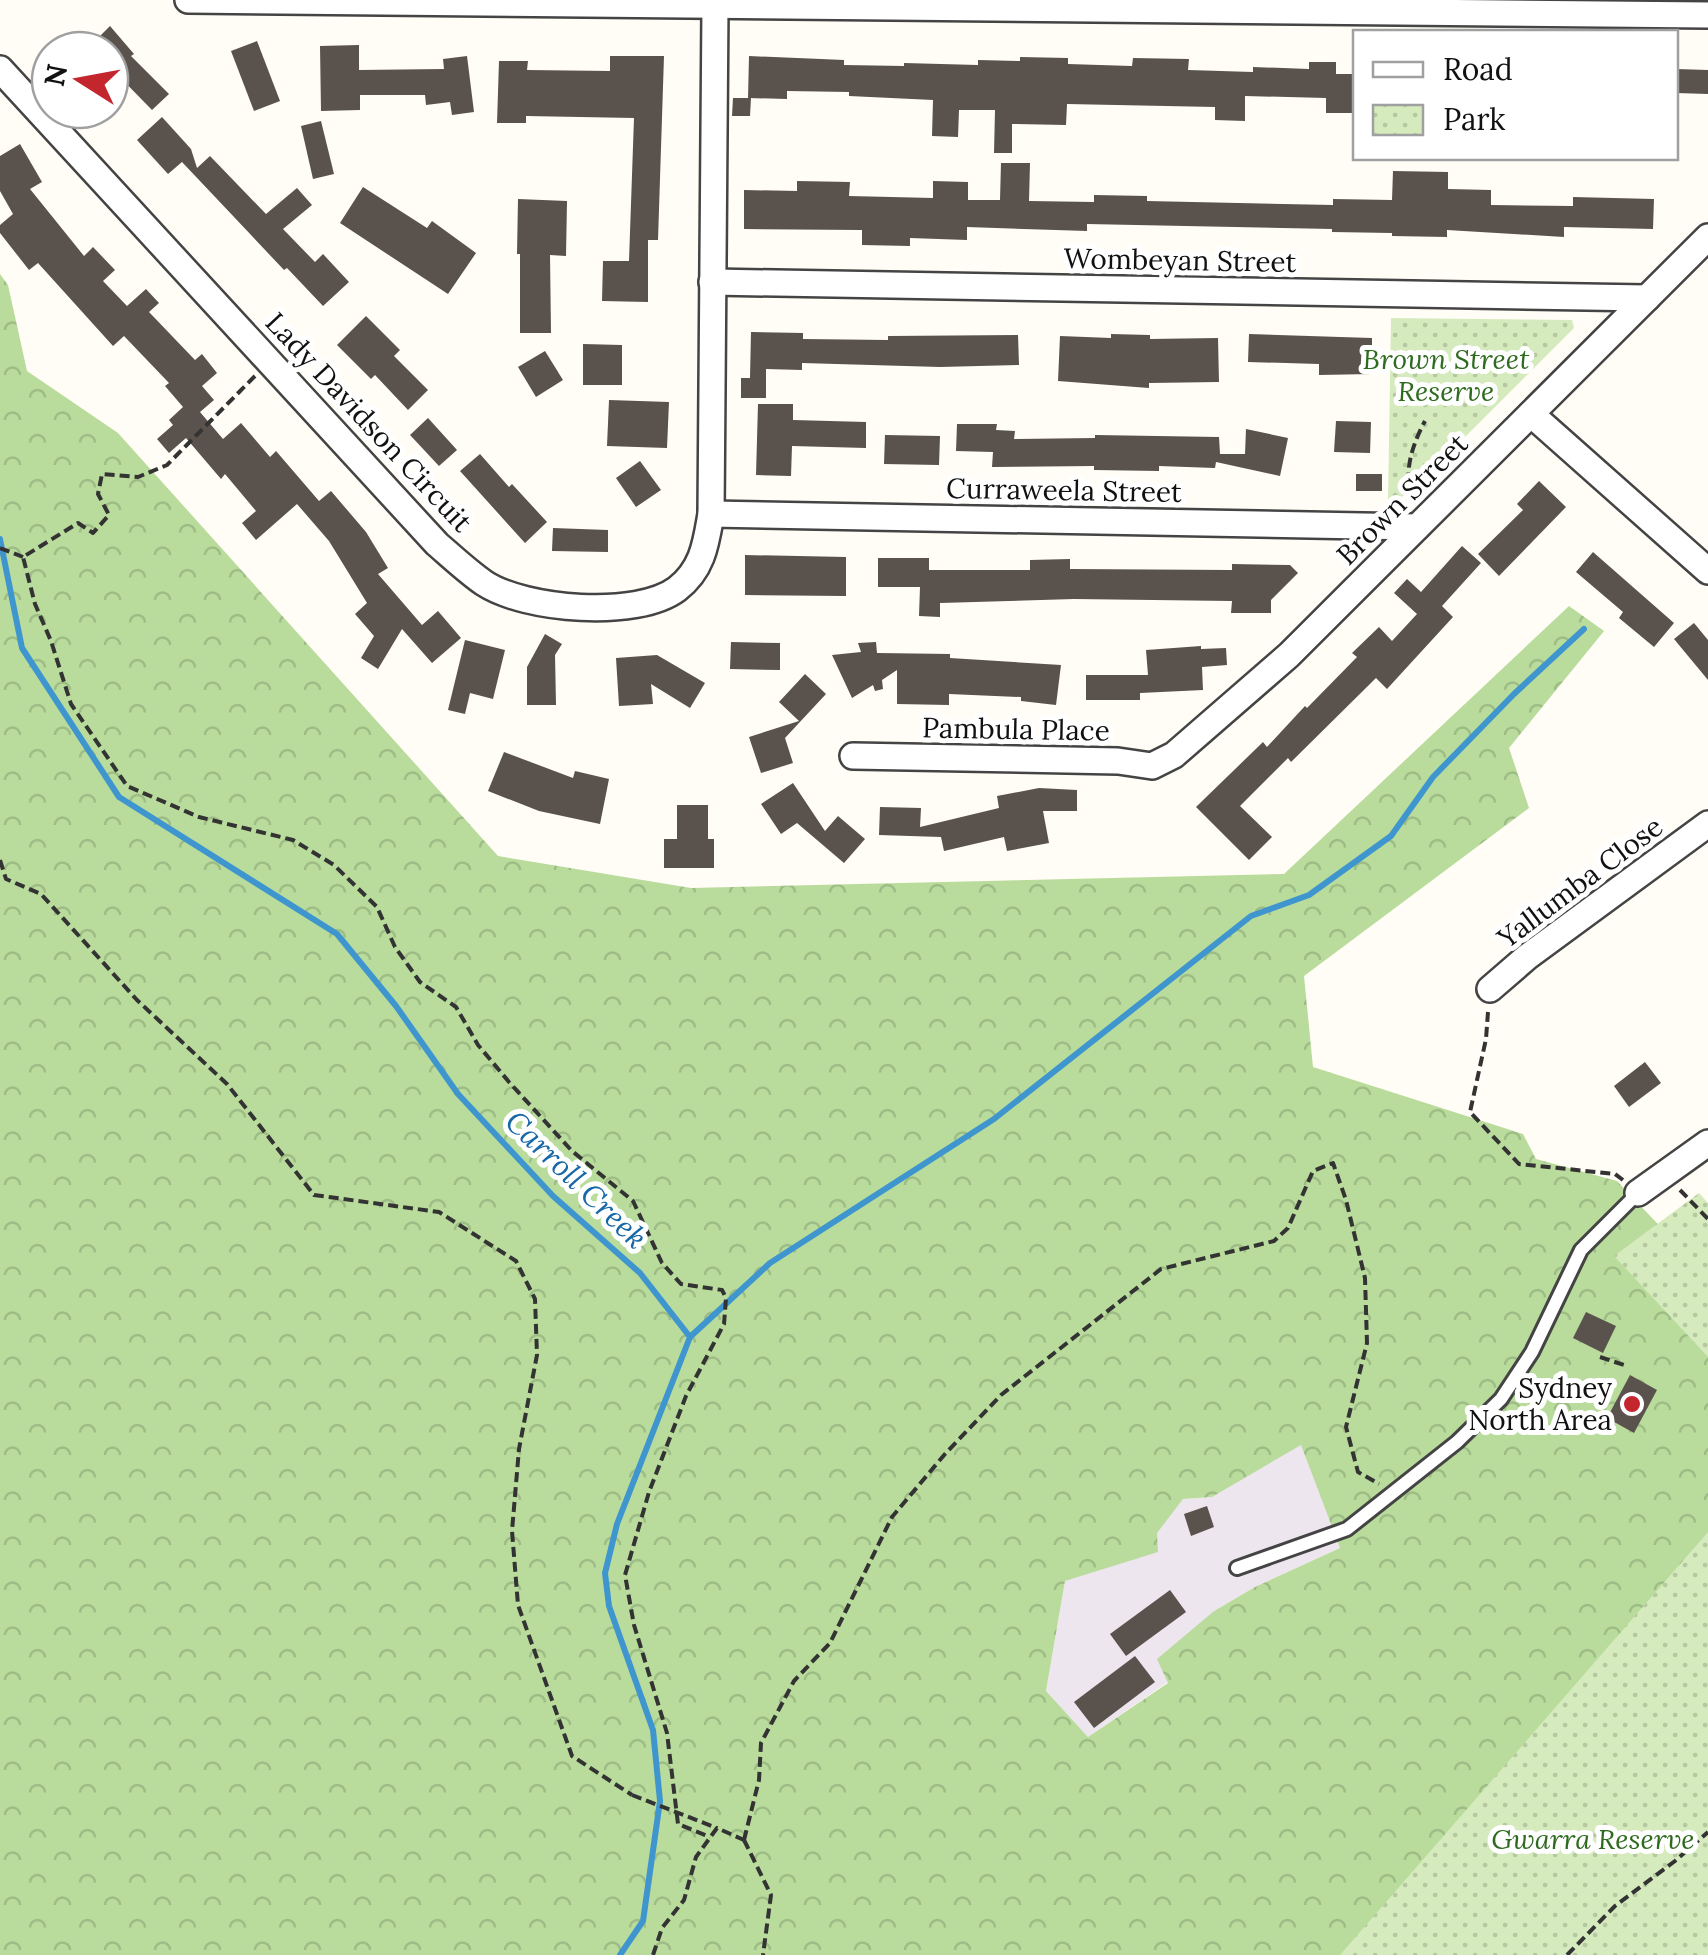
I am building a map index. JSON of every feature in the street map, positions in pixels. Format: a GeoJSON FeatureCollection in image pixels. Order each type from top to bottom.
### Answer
{"type":"FeatureCollection","features":[{"type":"Feature","properties":{"kind":"street"},"geometry":{"type":"LineString","coordinates":[[188,0],[715,6],[1612,7],[1708,15]]}},
{"type":"Feature","properties":{"kind":"street","name":"Lady Davidson Circuit"},"geometry":{"type":"LineString","coordinates":[[0,69],[437,544],[487,585],[540,604],[648,604],[678,588],[703,558],[711,514],[715,6]]}},
{"type":"Feature","properties":{"kind":"street","name":"Brown Street"},"geometry":{"type":"LineString","coordinates":[[1174,755],[1288,654],[1708,237]]}},
{"type":"Feature","properties":{"kind":"street","name":"Wombeyan Street"},"geometry":{"type":"LineString","coordinates":[[712,282],[1647,298]]}},
{"type":"Feature","properties":{"kind":"street"},"geometry":{"type":"LineString","coordinates":[[1531,414],[1708,572]]}},
{"type":"Feature","properties":{"kind":"street","name":"Curraweela Street"},"geometry":{"type":"LineString","coordinates":[[711,514],[1420,523]]}},
{"type":"Feature","properties":{"kind":"street","name":"Pambula Place"},"geometry":{"type":"LineString","coordinates":[[853,756],[1118,761],[1152,766],[1174,755]]}},
{"type":"Feature","properties":{"kind":"street","name":"Yallumba Close"},"geometry":{"type":"LineString","coordinates":[[1490,989],[1708,824]]}},
{"type":"Feature","properties":{"kind":"street"},"geometry":{"type":"LineString","coordinates":[[1648,1186],[1708,1143]]}},
{"type":"Feature","properties":{"kind":"lane"},"geometry":{"type":"LineString","coordinates":[[1237,1568],[1347,1528],[1444,1453],[1500,1399],[1532,1352],[1581,1250],[1648,1186]]}},
{"type":"Feature","properties":{"kind":"path"},"geometry":{"type":"LineString","coordinates":[[22,557],[78,523],[93,532],[110,515],[98,494],[102,474],[138,476],[167,464],[250,381]]}},
{"type":"Feature","properties":{"kind":"path"},"geometry":{"type":"LineString","coordinates":[[1420,523],[1406,483],[1416,437],[1425,421]]}},
{"type":"Feature","properties":{"kind":"path"},"geometry":{"type":"LineString","coordinates":[[0,548],[22,557]]}},
{"type":"Feature","properties":{"kind":"path"},"geometry":{"type":"LineString","coordinates":[[22,557],[71,704],[127,786],[199,818],[293,840],[334,865],[376,907],[420,982],[456,1007],[478,1045],[509,1082],[572,1151],[632,1201],[662,1263],[681,1284],[722,1290],[726,1298],[724,1324],[686,1396],[649,1492],[625,1574],[634,1625],[666,1734],[678,1824],[710,1837]]}},
{"type":"Feature","properties":{"kind":"path"},"geometry":{"type":"LineString","coordinates":[[0,860],[6,878],[41,894],[137,1000],[227,1084],[314,1196],[439,1212],[516,1261],[534,1298],[538,1355],[519,1449],[514,1514],[518,1605],[572,1756],[632,1795],[744,1840],[771,1894],[763,1955]]}},
{"type":"Feature","properties":{"kind":"path"},"geometry":{"type":"LineString","coordinates":[[1490,989],[1486,1039],[1470,1112],[1518,1164],[1615,1174],[1648,1186],[1680,1190],[1708,1218]]}},
{"type":"Feature","properties":{"kind":"path"},"geometry":{"type":"LineString","coordinates":[[744,1840],[758,1780],[761,1743],[794,1681],[830,1643],[892,1516],[945,1454],[1000,1396],[1162,1269],[1274,1241],[1288,1228],[1314,1171],[1333,1163],[1365,1278],[1368,1343],[1346,1426],[1358,1472],[1394,1493]]}},
{"type":"Feature","properties":{"kind":"path"},"geometry":{"type":"LineString","coordinates":[[1600,1357],[1624,1365]]}},
{"type":"Feature","properties":{"kind":"path"},"geometry":{"type":"LineString","coordinates":[[653,1955],[662,1928],[684,1900],[696,1856],[717,1828]]}},
{"type":"Feature","properties":{"kind":"path"},"geometry":{"type":"LineString","coordinates":[[1567,1955],[1615,1906],[1708,1832]]}},
{"type":"Feature","properties":{"kind":"shaded area"},"geometry":{"type":"Polygon","coordinates":[[[1301,1444],[1340,1548],[1255,1587],[1214,1611],[1168,1682],[1088,1737],[1046,1691],[1065,1581],[1156,1533],[1183,1499],[1212,1497],[1301,1444]]]}},
{"type":"Feature","properties":{"kind":"green space"},"geometry":{"type":"Polygon","coordinates":[[[0,274],[8,285],[27,371],[118,433],[498,856],[691,888],[1284,874],[1569,606],[1604,631],[1509,748],[1529,808],[1304,976],[1313,1067],[1523,1134],[1536,1159],[1617,1181],[1708,1277],[1708,1955],[0,1955],[0,274]],[[1301,1445],[1212,1497],[1183,1499],[1157,1533],[1158,1552],[1065,1581],[1046,1691],[1088,1737],[1168,1683],[1157,1659],[1214,1611],[1255,1587],[1340,1548],[1301,1445]]]}},
{"type":"Feature","properties":{"kind":"green space","name":"Brown Street Reserve"},"geometry":{"type":"Polygon","coordinates":[[[1391,318],[1572,320],[1574,328],[1408,494],[1388,502],[1391,318]]]}},
{"type":"Feature","properties":{"kind":"green space"},"geometry":{"type":"Polygon","coordinates":[[[1699,1193],[1708,1203],[1708,1357],[1614,1256],[1699,1193]]]}},
{"type":"Feature","properties":{"kind":"green space","name":"Gwarra Reserve"},"geometry":{"type":"Polygon","coordinates":[[[1708,1532],[1708,1955],[1340,1955],[1708,1532]]]}},
{"type":"Feature","properties":{"kind":"building"},"geometry":{"type":"Polygon","coordinates":[[[257,41],[280,101],[254,111],[231,51],[257,41]]]}},
{"type":"Feature","properties":{"kind":"building"},"geometry":{"type":"Polygon","coordinates":[[[359,45],[359,70],[444,69],[443,59],[467,56],[474,112],[452,115],[450,102],[426,105],[425,95],[360,95],[360,110],[321,111],[320,46],[359,45]]]}},
{"type":"Feature","properties":{"kind":"building"},"geometry":{"type":"Polygon","coordinates":[[[130,49],[134,54],[131,56],[169,94],[152,110],[130,87],[130,49]]]}},
{"type":"Feature","properties":{"kind":"building"},"geometry":{"type":"Polygon","coordinates":[[[610,56],[664,56],[658,240],[648,240],[648,302],[602,301],[603,261],[629,261],[634,118],[526,116],[526,123],[497,123],[499,61],[528,61],[527,70],[610,71],[610,56]]]}},
{"type":"Feature","properties":{"kind":"building"},"geometry":{"type":"Polygon","coordinates":[[[749,56],[904,66],[978,65],[978,60],[1020,61],[1020,57],[1068,58],[1068,64],[1132,66],[1133,58],[1189,59],[1188,70],[1253,72],[1253,67],[1309,69],[1309,62],[1336,62],[1336,74],[1353,74],[1353,113],[1326,113],[1326,98],[1245,96],[1245,121],[1215,120],[1215,107],[1067,104],[1066,125],[1012,124],[1012,153],[994,153],[995,110],[959,110],[958,137],[932,136],[933,100],[787,91],[787,99],[748,98],[749,56]]]}},
{"type":"Feature","properties":{"kind":"building"},"geometry":{"type":"Polygon","coordinates":[[[1678,69],[1708,70],[1708,94],[1678,93],[1678,69]]]}},
{"type":"Feature","properties":{"kind":"building"},"geometry":{"type":"Polygon","coordinates":[[[733,98],[751,98],[750,116],[732,116],[733,98]]]}},
{"type":"Feature","properties":{"kind":"building"},"geometry":{"type":"Polygon","coordinates":[[[162,117],[191,149],[197,168],[210,156],[266,214],[297,188],[312,205],[283,229],[315,262],[323,254],[349,282],[323,306],[182,162],[168,174],[137,140],[162,117]]]}},
{"type":"Feature","properties":{"kind":"building"},"geometry":{"type":"Polygon","coordinates":[[[321,121],[334,174],[313,179],[301,126],[321,121]]]}},
{"type":"Feature","properties":{"kind":"building"},"geometry":{"type":"Polygon","coordinates":[[[20,144],[42,182],[30,189],[84,256],[93,247],[115,270],[103,281],[127,306],[146,289],[159,303],[149,312],[195,360],[202,354],[217,373],[202,386],[214,400],[200,412],[223,439],[241,423],[270,457],[276,451],[319,501],[331,491],[366,532],[388,568],[378,574],[422,625],[438,611],[461,638],[432,663],[402,629],[378,669],[361,658],[374,636],[355,614],[367,603],[329,541],[297,504],[256,540],[242,523],[256,511],[225,474],[221,479],[186,438],[169,453],[157,439],[173,425],[169,420],[183,407],[165,386],[169,383],[124,336],[113,346],[38,263],[29,270],[0,233],[0,225],[13,214],[0,191],[0,156],[20,144]]]}},
{"type":"Feature","properties":{"kind":"building"},"geometry":{"type":"Polygon","coordinates":[[[1001,163],[1030,163],[1029,201],[1094,202],[1094,195],[1147,196],[1147,201],[1333,205],[1333,199],[1392,200],[1393,171],[1448,172],[1448,189],[1491,190],[1491,205],[1573,206],[1573,197],[1654,199],[1653,229],[1564,227],[1564,237],[1447,230],[1447,237],[1332,229],[1087,224],[1087,231],[967,227],[967,240],[910,238],[910,246],[862,245],[862,230],[744,229],[744,190],[797,191],[797,181],[850,182],[849,196],[933,198],[933,181],[968,182],[968,200],[1000,200],[1001,163]]]}},
{"type":"Feature","properties":{"kind":"building"},"geometry":{"type":"Polygon","coordinates":[[[363,187],[427,228],[432,221],[476,253],[448,294],[340,223],[363,187]]]}},
{"type":"Feature","properties":{"kind":"building"},"geometry":{"type":"Polygon","coordinates":[[[518,199],[567,201],[566,256],[550,255],[551,333],[520,333],[518,199]]]}},
{"type":"Feature","properties":{"kind":"building"},"geometry":{"type":"Polygon","coordinates":[[[366,316],[400,350],[394,356],[428,390],[408,410],[375,375],[371,379],[337,345],[366,316]]]}},
{"type":"Feature","properties":{"kind":"building"},"geometry":{"type":"Polygon","coordinates":[[[751,332],[803,333],[803,339],[888,340],[888,336],[1018,335],[1019,365],[802,363],[802,370],[766,369],[766,398],[741,398],[741,378],[750,378],[751,332]]]}},
{"type":"Feature","properties":{"kind":"building"},"geometry":{"type":"Polygon","coordinates":[[[1111,334],[1150,335],[1150,339],[1218,338],[1219,382],[1149,383],[1149,388],[1058,381],[1060,336],[1111,338],[1111,334]]]}},
{"type":"Feature","properties":{"kind":"building"},"geometry":{"type":"Polygon","coordinates":[[[1249,334],[1372,338],[1372,374],[1319,375],[1319,364],[1248,362],[1249,334]]]}},
{"type":"Feature","properties":{"kind":"building"},"geometry":{"type":"Polygon","coordinates":[[[583,344],[622,345],[622,385],[583,385],[583,344]]]}},
{"type":"Feature","properties":{"kind":"building"},"geometry":{"type":"Polygon","coordinates":[[[545,351],[563,380],[536,397],[518,367],[545,351]]]}},
{"type":"Feature","properties":{"kind":"building"},"geometry":{"type":"Polygon","coordinates":[[[609,400],[669,402],[667,448],[607,446],[609,400]]]}},
{"type":"Feature","properties":{"kind":"building"},"geometry":{"type":"Polygon","coordinates":[[[758,404],[793,404],[793,420],[866,422],[866,448],[792,446],[791,476],[756,475],[758,404]]]}},
{"type":"Feature","properties":{"kind":"building"},"geometry":{"type":"Polygon","coordinates":[[[428,418],[457,450],[439,466],[410,435],[428,418]]]}},
{"type":"Feature","properties":{"kind":"building"},"geometry":{"type":"Polygon","coordinates":[[[1336,421],[1371,422],[1370,453],[1334,452],[1336,421]]]}},
{"type":"Feature","properties":{"kind":"building"},"geometry":{"type":"Polygon","coordinates":[[[957,424],[997,424],[996,430],[1015,431],[1014,439],[1095,435],[1219,437],[1220,454],[1245,454],[1246,429],[1288,438],[1280,476],[1216,462],[1215,468],[1159,466],[1159,471],[1094,470],[1094,466],[992,467],[993,452],[956,451],[957,424]]]}},
{"type":"Feature","properties":{"kind":"building"},"geometry":{"type":"Polygon","coordinates":[[[885,435],[940,436],[939,465],[884,464],[885,435]]]}},
{"type":"Feature","properties":{"kind":"building"},"geometry":{"type":"Polygon","coordinates":[[[480,454],[547,522],[525,543],[460,471],[480,454]]]}},
{"type":"Feature","properties":{"kind":"building"},"geometry":{"type":"Polygon","coordinates":[[[640,461],[661,490],[636,507],[616,478],[640,461]]]}},
{"type":"Feature","properties":{"kind":"building"},"geometry":{"type":"Polygon","coordinates":[[[1356,474],[1382,474],[1382,491],[1356,491],[1356,474]]]}},
{"type":"Feature","properties":{"kind":"building"},"geometry":{"type":"Polygon","coordinates":[[[1539,481],[1566,507],[1499,576],[1478,554],[1523,510],[1517,504],[1539,481]]]}},
{"type":"Feature","properties":{"kind":"building"},"geometry":{"type":"Polygon","coordinates":[[[553,528],[608,530],[608,552],[552,551],[553,528]]]}},
{"type":"Feature","properties":{"kind":"building"},"geometry":{"type":"Polygon","coordinates":[[[1462,546],[1481,563],[1442,606],[1453,617],[1387,689],[1376,678],[1240,806],[1272,837],[1249,860],[1196,807],[1263,742],[1267,747],[1307,708],[1357,657],[1352,653],[1379,627],[1392,641],[1417,614],[1394,593],[1407,579],[1421,592],[1462,546]]]}},
{"type":"Feature","properties":{"kind":"building"},"geometry":{"type":"Polygon","coordinates":[[[1593,552],[1674,623],[1654,647],[1619,618],[1623,612],[1576,572],[1593,552]]]}},
{"type":"Feature","properties":{"kind":"building"},"geometry":{"type":"Polygon","coordinates":[[[745,555],[846,557],[846,596],[745,595],[745,555]]]}},
{"type":"Feature","properties":{"kind":"building"},"geometry":{"type":"Polygon","coordinates":[[[878,558],[929,558],[929,570],[1030,570],[1030,560],[1070,559],[1070,569],[1232,570],[1232,564],[1290,565],[1298,573],[1271,600],[1271,613],[1231,613],[1232,601],[1074,599],[940,603],[940,617],[919,616],[920,587],[878,587],[878,558]]]}},
{"type":"Feature","properties":{"kind":"building"},"geometry":{"type":"Polygon","coordinates":[[[1694,623],[1708,640],[1708,680],[1674,639],[1694,623]]]}},
{"type":"Feature","properties":{"kind":"building"},"geometry":{"type":"Polygon","coordinates":[[[545,634],[562,644],[555,655],[556,705],[527,705],[527,667],[545,634]]]}},
{"type":"Feature","properties":{"kind":"building"},"geometry":{"type":"Polygon","coordinates":[[[465,640],[505,650],[493,699],[470,693],[465,714],[448,710],[465,640]]]}},
{"type":"Feature","properties":{"kind":"building"},"geometry":{"type":"Polygon","coordinates":[[[731,642],[780,643],[780,670],[730,669],[731,642]]]}},
{"type":"Feature","properties":{"kind":"building"},"geometry":{"type":"Polygon","coordinates":[[[876,642],[877,653],[950,654],[950,658],[1061,665],[1056,705],[1021,701],[1021,697],[949,694],[949,705],[897,704],[897,670],[882,680],[883,689],[875,691],[873,685],[852,698],[832,655],[861,652],[858,643],[876,642]]]}},
{"type":"Feature","properties":{"kind":"building"},"geometry":{"type":"Polygon","coordinates":[[[1226,648],[1227,665],[1202,667],[1203,690],[1140,693],[1140,700],[1086,700],[1086,675],[1148,675],[1146,650],[1226,648]]]}},
{"type":"Feature","properties":{"kind":"building"},"geometry":{"type":"Polygon","coordinates":[[[657,655],[705,683],[690,708],[651,684],[653,704],[619,706],[616,658],[657,655]]]}},
{"type":"Feature","properties":{"kind":"building"},"geometry":{"type":"Polygon","coordinates":[[[805,674],[826,694],[785,738],[793,763],[761,773],[749,737],[799,721],[779,702],[805,674]]]}},
{"type":"Feature","properties":{"kind":"building"},"geometry":{"type":"Polygon","coordinates":[[[504,752],[573,778],[575,771],[609,779],[600,824],[539,811],[488,791],[504,752]]]}},
{"type":"Feature","properties":{"kind":"building"},"geometry":{"type":"Polygon","coordinates":[[[793,783],[825,831],[838,816],[865,839],[844,863],[797,823],[781,834],[761,804],[793,783]]]}},
{"type":"Feature","properties":{"kind":"building"},"geometry":{"type":"Polygon","coordinates":[[[1039,788],[1077,790],[1077,811],[1043,811],[1049,843],[1007,851],[1004,837],[944,851],[941,837],[879,835],[880,807],[921,808],[920,827],[999,808],[997,796],[1039,788]]]}},
{"type":"Feature","properties":{"kind":"building"},"geometry":{"type":"Polygon","coordinates":[[[677,805],[708,805],[708,839],[714,839],[714,868],[664,868],[664,839],[677,839],[677,805]]]}},
{"type":"Feature","properties":{"kind":"building"},"geometry":{"type":"Polygon","coordinates":[[[1645,1062],[1661,1083],[1629,1107],[1614,1086],[1645,1062]]]}},
{"type":"Feature","properties":{"kind":"building"},"geometry":{"type":"Polygon","coordinates":[[[1586,1312],[1616,1326],[1603,1353],[1573,1338],[1586,1312]]]}},
{"type":"Feature","properties":{"kind":"building","name":"Sydney North Area"},"geometry":{"type":"Polygon","coordinates":[[[1630,1375],[1657,1390],[1634,1433],[1607,1418],[1630,1375]]]}},
{"type":"Feature","properties":{"kind":"building"},"geometry":{"type":"Polygon","coordinates":[[[1207,1506],[1214,1527],[1191,1536],[1184,1514],[1207,1506]]]}},
{"type":"Feature","properties":{"kind":"building"},"geometry":{"type":"Polygon","coordinates":[[[1170,1590],[1186,1612],[1126,1656],[1110,1634],[1170,1590]]]}},
{"type":"Feature","properties":{"kind":"building"},"geometry":{"type":"Polygon","coordinates":[[[1135,1656],[1155,1682],[1094,1728],[1074,1702],[1135,1656]]]}},
{"type":"Feature","properties":{"kind":"waterway","name":"Carroll Creek"},"geometry":{"type":"LineString","coordinates":[[0,539],[22,648],[119,797],[337,934],[396,1006],[458,1094],[553,1196],[640,1273],[690,1337],[617,1524],[605,1573],[609,1606],[653,1730],[660,1801],[643,1921],[620,1955]]}},
{"type":"Feature","properties":{"kind":"waterway"},"geometry":{"type":"LineString","coordinates":[[690,1337],[770,1263],[994,1119],[1251,916],[1309,895],[1391,836],[1433,777],[1584,629]]}},
{"type":"Feature","properties":{"kind":"place","name":"Sydney North Area"},"geometry":{"type":"Point","coordinates":[1632,1404]}}]}
